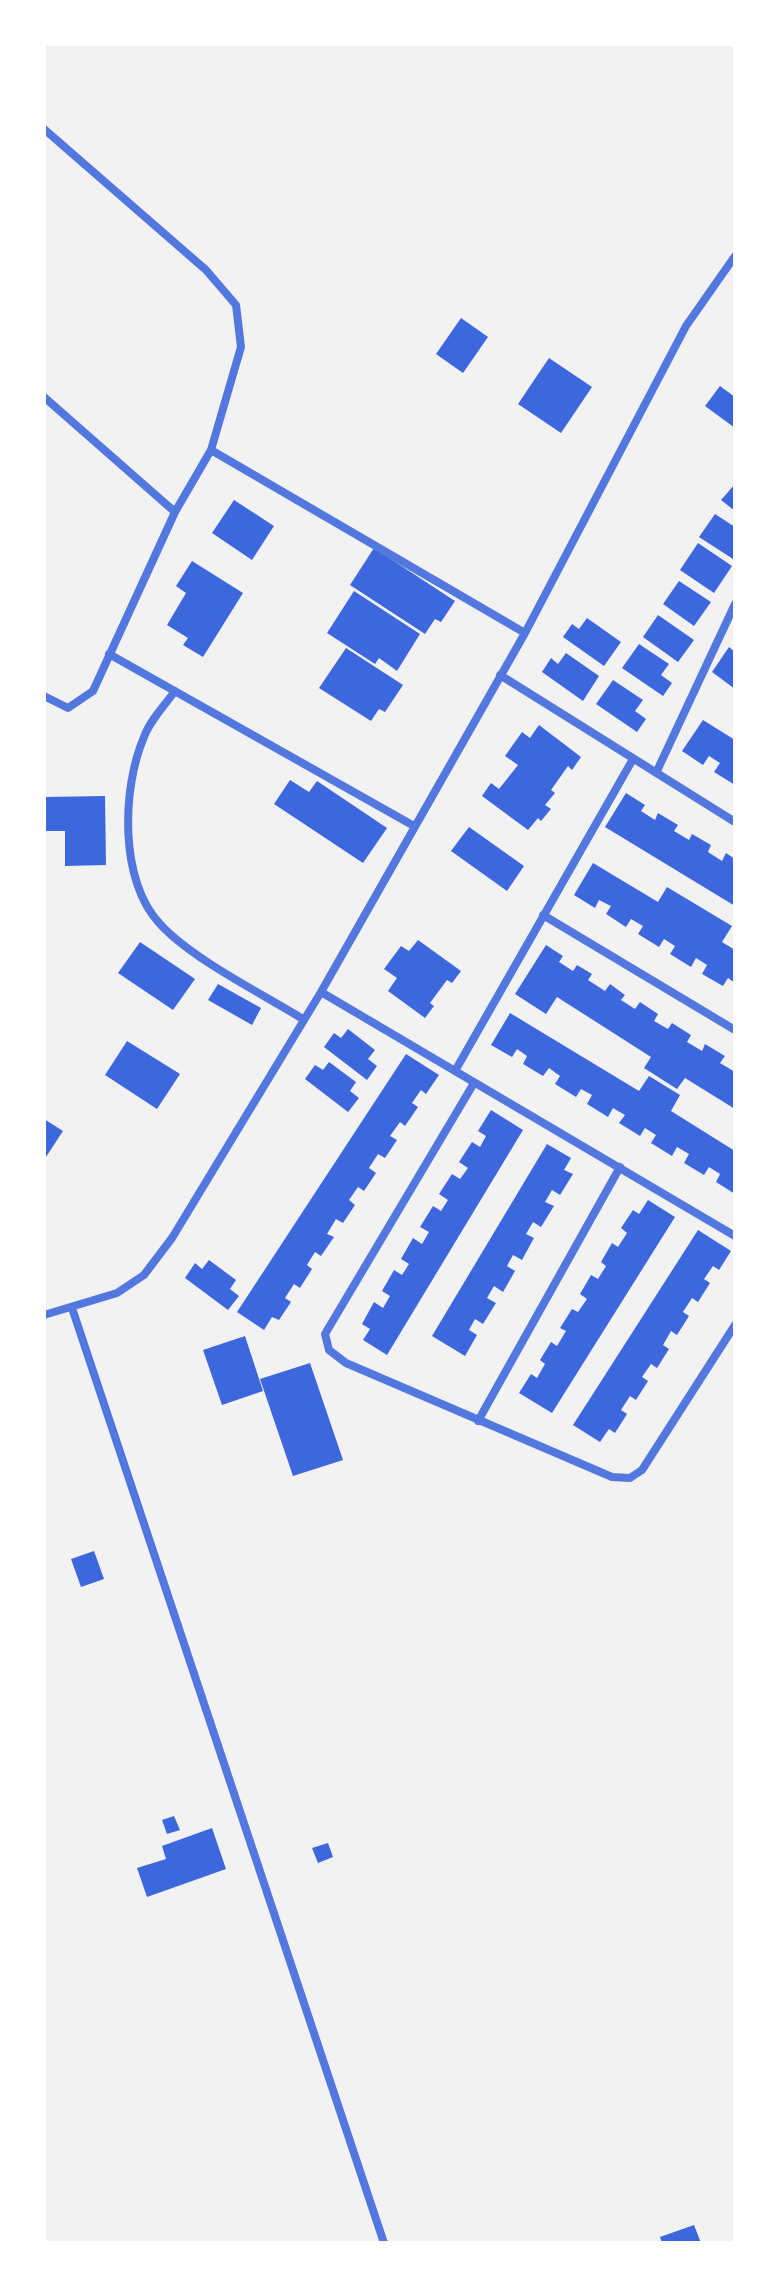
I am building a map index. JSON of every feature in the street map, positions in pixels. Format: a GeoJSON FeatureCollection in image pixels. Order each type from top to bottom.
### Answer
{"type":"FeatureCollection","features":[{"type":"Feature","properties":{"kind":"street"},"geometry":{"type":"LineString","coordinates":[[44,129],[206,270],[236,305],[241,347],[211,450],[175,512],[93,691],[68,708],[44,696]]}},
{"type":"Feature","properties":{"kind":"street"},"geometry":{"type":"LineString","coordinates":[[44,1315],[117,1293],[144,1275],[172,1238],[321,992],[525,633],[686,326],[735,256]]}},
{"type":"Feature","properties":{"kind":"street"},"geometry":{"type":"LineString","coordinates":[[44,397],[175,512]]}},
{"type":"Feature","properties":{"kind":"street"},"geometry":{"type":"LineString","coordinates":[[211,450],[525,633]]}},
{"type":"Feature","properties":{"kind":"street"},"geometry":{"type":"LineString","coordinates":[[656,773],[735,604]]}},
{"type":"Feature","properties":{"kind":"street"},"geometry":{"type":"LineString","coordinates":[[726,620],[735,625]]}},
{"type":"Feature","properties":{"kind":"street"},"geometry":{"type":"LineString","coordinates":[[109,654],[414,826]]}},
{"type":"Feature","properties":{"kind":"street"},"geometry":{"type":"LineString","coordinates":[[500,675],[735,822]]}},
{"type":"Feature","properties":{"kind":"street"},"geometry":{"type":"LineString","coordinates":[[175,691],[145,733],[132,769],[127,832],[140,894],[159,923],[189,949],[303,1019]]}},
{"type":"Feature","properties":{"kind":"street"},"geometry":{"type":"LineString","coordinates":[[455,1071],[633,759]]}},
{"type":"Feature","properties":{"kind":"street"},"geometry":{"type":"LineString","coordinates":[[543,915],[735,1030]]}},
{"type":"Feature","properties":{"kind":"street"},"geometry":{"type":"LineString","coordinates":[[321,992],[735,1236]]}},
{"type":"Feature","properties":{"kind":"street"},"geometry":{"type":"LineString","coordinates":[[474,1083],[325,1334],[329,1350],[346,1363],[478,1421],[612,1477],[630,1478],[642,1470],[735,1325]]}},
{"type":"Feature","properties":{"kind":"street"},"geometry":{"type":"LineString","coordinates":[[478,1421],[620,1167]]}},
{"type":"Feature","properties":{"kind":"street"},"geometry":{"type":"LineString","coordinates":[[72,1308],[384,2243]]}},
{"type":"Feature","properties":{"kind":"building"},"geometry":{"type":"Polygon","coordinates":[[[461,318],[488,337],[463,373],[436,354],[461,318]]]}},
{"type":"Feature","properties":{"kind":"building"},"geometry":{"type":"Polygon","coordinates":[[[549,358],[592,387],[561,433],[518,404],[549,358]]]}},
{"type":"Feature","properties":{"kind":"building"},"geometry":{"type":"Polygon","coordinates":[[[720,386],[735,397],[735,428],[705,406],[720,386]]]}},
{"type":"Feature","properties":{"kind":"building"},"geometry":{"type":"Polygon","coordinates":[[[735,484],[735,511],[721,500],[735,484]]]}},
{"type":"Feature","properties":{"kind":"building"},"geometry":{"type":"Polygon","coordinates":[[[234,500],[274,526],[252,560],[212,533],[234,500]]]}},
{"type":"Feature","properties":{"kind":"building"},"geometry":{"type":"Polygon","coordinates":[[[715,514],[735,527],[733,559],[699,537],[715,514]]]}},
{"type":"Feature","properties":{"kind":"building"},"geometry":{"type":"Polygon","coordinates":[[[698,543],[732,566],[714,593],[680,570],[698,543]]]}},
{"type":"Feature","properties":{"kind":"building"},"geometry":{"type":"Polygon","coordinates":[[[374,548],[455,601],[441,622],[435,619],[425,634],[350,585],[374,548]]]}},
{"type":"Feature","properties":{"kind":"building"},"geometry":{"type":"Polygon","coordinates":[[[192,561],[243,593],[203,657],[183,645],[188,638],[167,625],[186,593],[176,586],[192,561]]]}},
{"type":"Feature","properties":{"kind":"building"},"geometry":{"type":"Polygon","coordinates":[[[679,581],[711,602],[694,626],[663,604],[679,581]]]}},
{"type":"Feature","properties":{"kind":"building"},"geometry":{"type":"Polygon","coordinates":[[[354,591],[420,634],[397,671],[379,658],[375,664],[327,633],[354,591]]]}},
{"type":"Feature","properties":{"kind":"building"},"geometry":{"type":"Polygon","coordinates":[[[658,615],[694,640],[678,662],[643,637],[658,615]]]}},
{"type":"Feature","properties":{"kind":"building"},"geometry":{"type":"Polygon","coordinates":[[[587,618],[621,642],[604,666],[563,637],[572,624],[579,629],[587,618]]]}},
{"type":"Feature","properties":{"kind":"building"},"geometry":{"type":"Polygon","coordinates":[[[639,644],[669,664],[661,675],[672,683],[663,696],[622,668],[639,644]]]}},
{"type":"Feature","properties":{"kind":"building"},"geometry":{"type":"Polygon","coordinates":[[[729,647],[735,652],[735,689],[712,672],[729,647]]]}},
{"type":"Feature","properties":{"kind":"building"},"geometry":{"type":"Polygon","coordinates":[[[346,648],[403,685],[385,712],[379,709],[371,721],[319,688],[346,648]]]}},
{"type":"Feature","properties":{"kind":"building"},"geometry":{"type":"Polygon","coordinates":[[[566,653],[599,676],[583,701],[542,672],[551,658],[558,664],[566,653]]]}},
{"type":"Feature","properties":{"kind":"building"},"geometry":{"type":"Polygon","coordinates":[[[613,680],[643,700],[635,711],[646,719],[637,732],[596,704],[613,680]]]}},
{"type":"Feature","properties":{"kind":"building"},"geometry":{"type":"Polygon","coordinates":[[[703,720],[735,740],[735,785],[714,772],[720,763],[709,756],[703,765],[682,751],[703,720]]]}},
{"type":"Feature","properties":{"kind":"building"},"geometry":{"type":"Polygon","coordinates":[[[539,725],[581,757],[572,770],[568,766],[551,790],[555,793],[545,805],[551,809],[528,830],[482,796],[491,783],[499,789],[518,765],[505,756],[522,732],[530,738],[539,725]]]}},
{"type":"Feature","properties":{"kind":"building"},"geometry":{"type":"Polygon","coordinates":[[[290,780],[309,792],[317,781],[387,828],[363,863],[274,804],[290,780]]]}},
{"type":"Feature","properties":{"kind":"building"},"geometry":{"type":"Polygon","coordinates":[[[626,793],[645,805],[641,811],[655,820],[658,813],[678,825],[674,831],[689,840],[692,834],[711,845],[708,852],[722,861],[726,853],[735,859],[735,906],[605,827],[626,793]]]}},
{"type":"Feature","properties":{"kind":"building"},"geometry":{"type":"Polygon","coordinates":[[[105,796],[106,865],[65,866],[65,831],[46,831],[45,797],[105,796]]]}},
{"type":"Feature","properties":{"kind":"building"},"geometry":{"type":"Polygon","coordinates":[[[469,827],[524,866],[507,891],[451,851],[469,827]]]}},
{"type":"Feature","properties":{"kind":"building"},"geometry":{"type":"Polygon","coordinates":[[[593,863],[658,902],[667,887],[732,926],[722,942],[735,950],[735,983],[728,978],[723,986],[702,974],[707,965],[696,958],[691,967],[670,954],[675,946],[664,939],[659,947],[638,934],[643,926],[631,919],[626,927],[606,914],[611,906],[599,900],[595,908],[574,895],[593,863]]]}},
{"type":"Feature","properties":{"kind":"building"},"geometry":{"type":"Polygon","coordinates":[[[418,940],[461,971],[452,983],[447,980],[430,1003],[434,1006],[425,1018],[388,991],[397,978],[384,969],[401,946],[409,951],[418,940]]]}},
{"type":"Feature","properties":{"kind":"building"},"geometry":{"type":"Polygon","coordinates":[[[140,942],[195,979],[173,1010],[118,973],[140,942]]]}},
{"type":"Feature","properties":{"kind":"building"},"geometry":{"type":"Polygon","coordinates":[[[546,945],[563,956],[559,962],[573,971],[577,965],[592,974],[588,980],[605,991],[610,984],[625,995],[621,1000],[635,1009],[640,1002],[658,1014],[654,1021],[668,1029],[672,1023],[691,1035],[687,1042],[702,1051],[705,1044],[725,1056],[720,1063],[735,1072],[735,1109],[685,1078],[677,1089],[644,1068],[651,1057],[557,997],[546,1014],[515,994],[546,945]]]}},
{"type":"Feature","properties":{"kind":"building"},"geometry":{"type":"Polygon","coordinates":[[[218,984],[261,1008],[252,1025],[208,1000],[218,984]]]}},
{"type":"Feature","properties":{"kind":"building"},"geometry":{"type":"Polygon","coordinates":[[[510,1013],[639,1091],[649,1076],[680,1095],[671,1111],[735,1151],[735,1194],[716,1182],[720,1174],[709,1167],[704,1175],[684,1163],[689,1154],[677,1147],[672,1156],[651,1143],[656,1135],[645,1128],[640,1136],[619,1123],[625,1115],[613,1108],[608,1117],[587,1104],[592,1095],[581,1089],[576,1097],[555,1084],[560,1076],[549,1068],[543,1076],[523,1064],[527,1056],[517,1049],[512,1057],[491,1045],[510,1013]]]}},
{"type":"Feature","properties":{"kind":"building"},"geometry":{"type":"Polygon","coordinates":[[[348,1029],[375,1050],[368,1059],[377,1066],[367,1080],[324,1047],[334,1033],[341,1038],[348,1029]]]}},
{"type":"Feature","properties":{"kind":"building"},"geometry":{"type":"Polygon","coordinates":[[[127,1041],[180,1074],[157,1109],[105,1075],[127,1041]]]}},
{"type":"Feature","properties":{"kind":"building"},"geometry":{"type":"Polygon","coordinates":[[[406,1054],[439,1075],[426,1094],[421,1090],[412,1103],[418,1107],[405,1126],[400,1122],[390,1136],[397,1140],[385,1158],[378,1154],[369,1168],[376,1173],[364,1191],[358,1187],[349,1200],[355,1205],[343,1223],[336,1219],[327,1234],[334,1237],[321,1256],[315,1252],[307,1265],[312,1269],[300,1288],[294,1284],[285,1298],[291,1302],[279,1320],[272,1317],[264,1330],[237,1312],[406,1054]]]}},
{"type":"Feature","properties":{"kind":"building"},"geometry":{"type":"Polygon","coordinates":[[[329,1062],[356,1082],[350,1091],[359,1098],[348,1112],[305,1079],[315,1065],[323,1070],[329,1062]]]}},
{"type":"Feature","properties":{"kind":"building"},"geometry":{"type":"Polygon","coordinates":[[[491,1110],[523,1130],[387,1355],[363,1340],[370,1329],[362,1324],[374,1302],[383,1308],[390,1296],[382,1291],[394,1270],[402,1275],[409,1264],[401,1259],[413,1238],[422,1244],[429,1232],[420,1227],[433,1206],[441,1211],[448,1200],[439,1194],[452,1174],[460,1179],[468,1168],[459,1162],[472,1142],[480,1147],[486,1136],[478,1131],[491,1110]]]}},
{"type":"Feature","properties":{"kind":"building"},"geometry":{"type":"Polygon","coordinates":[[[44,1119],[63,1131],[44,1160],[44,1119]]]}},
{"type":"Feature","properties":{"kind":"building"},"geometry":{"type":"Polygon","coordinates":[[[547,1144],[571,1158],[564,1170],[573,1174],[560,1195],[552,1190],[545,1202],[554,1206],[541,1227],[533,1222],[526,1234],[534,1238],[522,1260],[513,1255],[507,1266],[515,1271],[503,1292],[494,1286],[487,1298],[496,1303],[483,1324],[475,1319],[469,1330],[477,1335],[465,1356],[432,1336],[547,1144]]]}},
{"type":"Feature","properties":{"kind":"building"},"geometry":{"type":"Polygon","coordinates":[[[648,1200],[675,1217],[552,1413],[519,1393],[531,1374],[537,1378],[545,1364],[540,1360],[551,1342],[557,1346],[566,1331],[560,1328],[572,1309],[578,1312],[587,1299],[580,1294],[591,1275],[598,1279],[606,1266],[601,1262],[612,1243],[618,1247],[627,1233],[621,1228],[633,1210],[639,1214],[648,1200]]]}},
{"type":"Feature","properties":{"kind":"building"},"geometry":{"type":"Polygon","coordinates":[[[698,1230],[731,1251],[719,1270],[713,1266],[704,1279],[710,1283],[698,1302],[692,1298],[683,1312],[689,1316],[677,1335],[671,1331],[663,1345],[669,1349],[657,1368],[651,1364],[642,1377],[648,1381],[636,1400],[630,1396],[621,1410],[627,1414],[615,1433],[609,1429],[600,1442],[573,1425],[698,1230]]]}},
{"type":"Feature","properties":{"kind":"building"},"geometry":{"type":"Polygon","coordinates":[[[209,1260],[236,1280],[230,1289],[239,1296],[228,1310],[185,1278],[195,1263],[202,1269],[209,1260]]]}},
{"type":"Feature","properties":{"kind":"building"},"geometry":{"type":"Polygon","coordinates":[[[245,1336],[263,1391],[222,1405],[203,1350],[245,1336]]]}},
{"type":"Feature","properties":{"kind":"building"},"geometry":{"type":"Polygon","coordinates":[[[310,1363],[343,1460],[293,1476],[260,1379],[310,1363]]]}},
{"type":"Feature","properties":{"kind":"building"},"geometry":{"type":"Polygon","coordinates":[[[94,1551],[104,1579],[81,1587],[71,1559],[94,1551]]]}},
{"type":"Feature","properties":{"kind":"building"},"geometry":{"type":"Polygon","coordinates":[[[174,1816],[180,1830],[167,1834],[162,1820],[174,1816]]]}},
{"type":"Feature","properties":{"kind":"building"},"geometry":{"type":"Polygon","coordinates":[[[212,1828],[226,1869],[147,1897],[137,1868],[166,1859],[162,1846],[212,1828]]]}},
{"type":"Feature","properties":{"kind":"building"},"geometry":{"type":"Polygon","coordinates":[[[328,1843],[333,1857],[318,1863],[312,1848],[328,1843]]]}},
{"type":"Feature","properties":{"kind":"building"},"geometry":{"type":"Polygon","coordinates":[[[694,2225],[701,2243],[662,2243],[660,2237],[694,2225]]]}}]}
